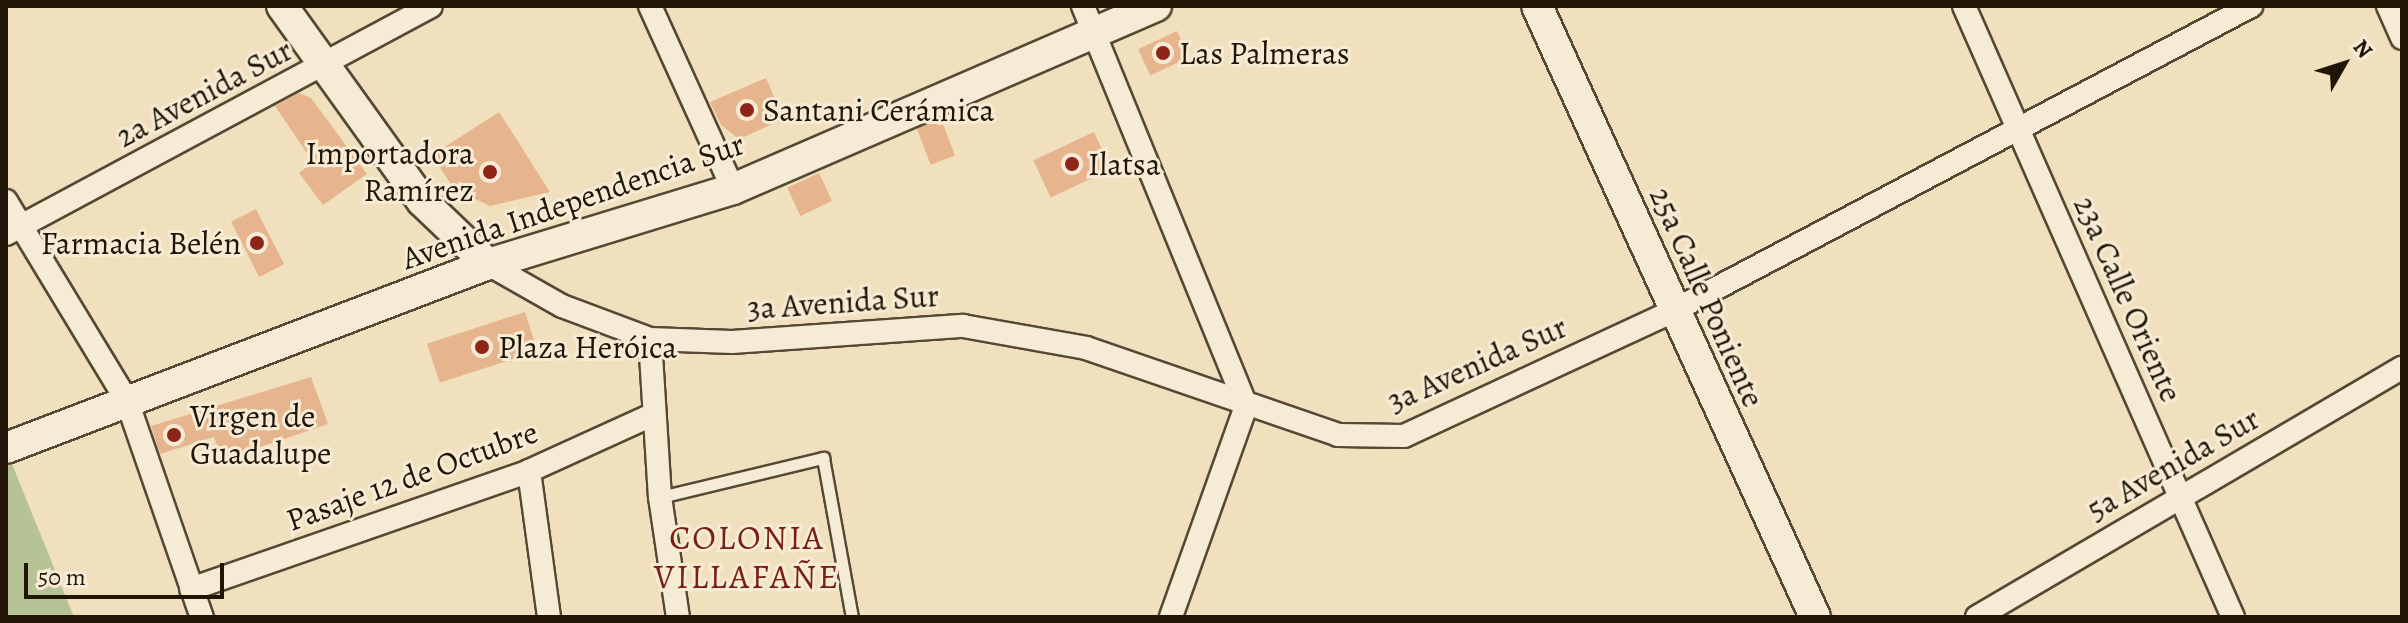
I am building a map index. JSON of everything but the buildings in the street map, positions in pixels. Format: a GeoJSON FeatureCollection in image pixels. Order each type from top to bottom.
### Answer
{"type":"FeatureCollection","features":[{"type":"Feature","properties":{"kind":"main road"},"geometry":{"type":"LineString","coordinates":[[282,6],[422,201],[488,264]]}},
{"type":"Feature","properties":{"kind":"main road","name":"Avenida Independencia Sur"},"geometry":{"type":"LineString","coordinates":[[6,448],[488,264],[733,189],[1156,6]]}},
{"type":"Feature","properties":{"kind":"main road","name":"25a Calle Poniente"},"geometry":{"type":"LineString","coordinates":[[1537,6],[1673,311],[1815,617]]}},
{"type":"Feature","properties":{"kind":"street","name":"2a Avenida Sur"},"geometry":{"type":"LineString","coordinates":[[13,230],[431,6]]}},
{"type":"Feature","properties":{"kind":"street"},"geometry":{"type":"LineString","coordinates":[[650,6],[733,189]]}},
{"type":"Feature","properties":{"kind":"street"},"geometry":{"type":"LineString","coordinates":[[1083,6],[1246,406],[1171,617]]}},
{"type":"Feature","properties":{"kind":"street","name":"23a Calle Oriente"},"geometry":{"type":"LineString","coordinates":[[1964,6],[2233,617]]}},
{"type":"Feature","properties":{"kind":"street","name":"3a Avenida Sur"},"geometry":{"type":"LineString","coordinates":[[488,264],[562,306],[650,339],[732,342],[963,326],[1086,348],[1246,406],[1338,435],[1404,436],[1673,311],[2017,126],[2251,6]]}},
{"type":"Feature","properties":{"kind":"street"},"geometry":{"type":"LineString","coordinates":[[2388,6],[2402,38]]}},
{"type":"Feature","properties":{"kind":"street"},"geometry":{"type":"LineString","coordinates":[[6,201],[13,230],[127,401],[202,617]]}},
{"type":"Feature","properties":{"kind":"street"},"geometry":{"type":"LineString","coordinates":[[650,339],[652,415],[660,497],[678,617]]}},
{"type":"Feature","properties":{"kind":"street","name":"5a Avenida Sur"},"geometry":{"type":"LineString","coordinates":[[1977,617],[2402,368]]}},
{"type":"Feature","properties":{"kind":"street","name":"Pasaje 12 de Octubre"},"geometry":{"type":"LineString","coordinates":[[191,589],[529,471],[652,415]]}},
{"type":"Feature","properties":{"kind":"street"},"geometry":{"type":"LineString","coordinates":[[529,471],[549,617]]}},
{"type":"Feature","properties":{"kind":"lane"},"geometry":{"type":"LineString","coordinates":[[660,497],[823,458],[852,617]]}},
{"type":"Feature","properties":{"kind":"green space"},"geometry":{"type":"Polygon","coordinates":[[[12,464],[74,617],[6,617],[6,467],[12,464]]]}},
{"type":"Feature","properties":{"kind":"place","name":"Las Palmeras"},"geometry":{"type":"Point","coordinates":[1163,53]}},
{"type":"Feature","properties":{"kind":"place","name":"Santani Cerámica"},"geometry":{"type":"Point","coordinates":[747,110]}},
{"type":"Feature","properties":{"kind":"place","name":"Ilatsa"},"geometry":{"type":"Point","coordinates":[1072,164]}},
{"type":"Feature","properties":{"kind":"place","name":"Importadora Ramírez"},"geometry":{"type":"Point","coordinates":[490,172]}},
{"type":"Feature","properties":{"kind":"place","name":"Farmacia Belén"},"geometry":{"type":"Point","coordinates":[257,243]}},
{"type":"Feature","properties":{"kind":"place","name":"Plaza Heróica"},"geometry":{"type":"Point","coordinates":[482,347]}},
{"type":"Feature","properties":{"kind":"place","name":"Virgen de Guadalupe"},"geometry":{"type":"Point","coordinates":[174,435]}},
{"type":"Feature","properties":{"kind":"district","name":"COLONIA VILLAFAÑE"},"geometry":{"type":"Point","coordinates":[747,556]}}]}
